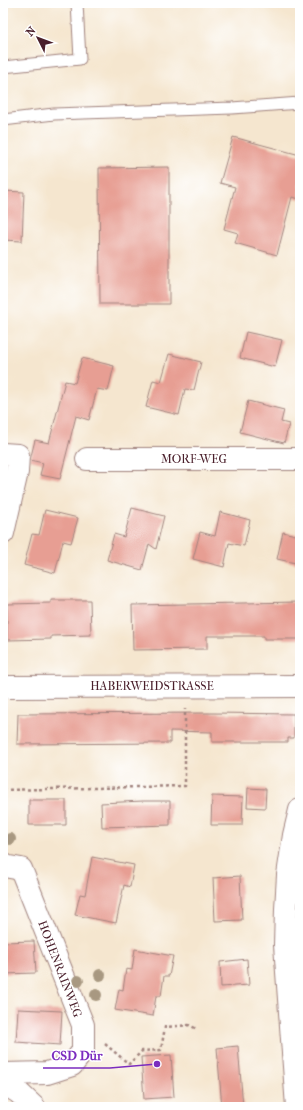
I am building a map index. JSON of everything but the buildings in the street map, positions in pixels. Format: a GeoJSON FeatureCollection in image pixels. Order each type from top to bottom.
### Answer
{"type":"FeatureCollection","features":[{"type":"Feature","properties":{"kind":"street"},"geometry":{"type":"LineString","coordinates":[[3,454],[18,455],[17,472],[3,533]]}},
{"type":"Feature","properties":{"kind":"street","name":"MORF-WEG"},"geometry":{"type":"LineString","coordinates":[[87,459],[300,459]]}},
{"type":"Feature","properties":{"kind":"street","name":"HABERWEIDSTRASSE"},"geometry":{"type":"LineString","coordinates":[[3,687],[300,686]]}},
{"type":"Feature","properties":{"kind":"street"},"geometry":{"type":"LineString","coordinates":[[298,1096],[285,945],[288,875],[294,835],[300,810]]}},
{"type":"Feature","properties":{"kind":"street","name":"HOHENRAINWEG"},"geometry":{"type":"LineString","coordinates":[[3,864],[4,866],[21,869],[82,1025],[83,1051],[72,1065],[48,1073],[3,1074]]}},
{"type":"Feature","properties":{"kind":"street"},"geometry":{"type":"LineString","coordinates":[[3,1082],[18,1092],[34,1107]]}},
{"type":"Feature","properties":{"kind":"lane"},"geometry":{"type":"LineString","coordinates":[[3,66],[80,59],[77,3]]}},
{"type":"Feature","properties":{"kind":"lane"},"geometry":{"type":"LineString","coordinates":[[3,120],[54,114],[232,108],[300,102]]}},
{"type":"Feature","properties":{"kind":"path"},"geometry":{"type":"LineString","coordinates":[[3,790],[185,786],[185,686]]}},
{"type":"Feature","properties":{"kind":"path"},"geometry":{"type":"LineString","coordinates":[[82,1025],[129,1064],[142,1051],[161,1050],[165,1026],[189,1025],[197,1029]]}},
{"type":"Feature","properties":{"kind":"place","name":"CSD Dür"},"geometry":{"type":"Point","coordinates":[157,1064]}}]}
